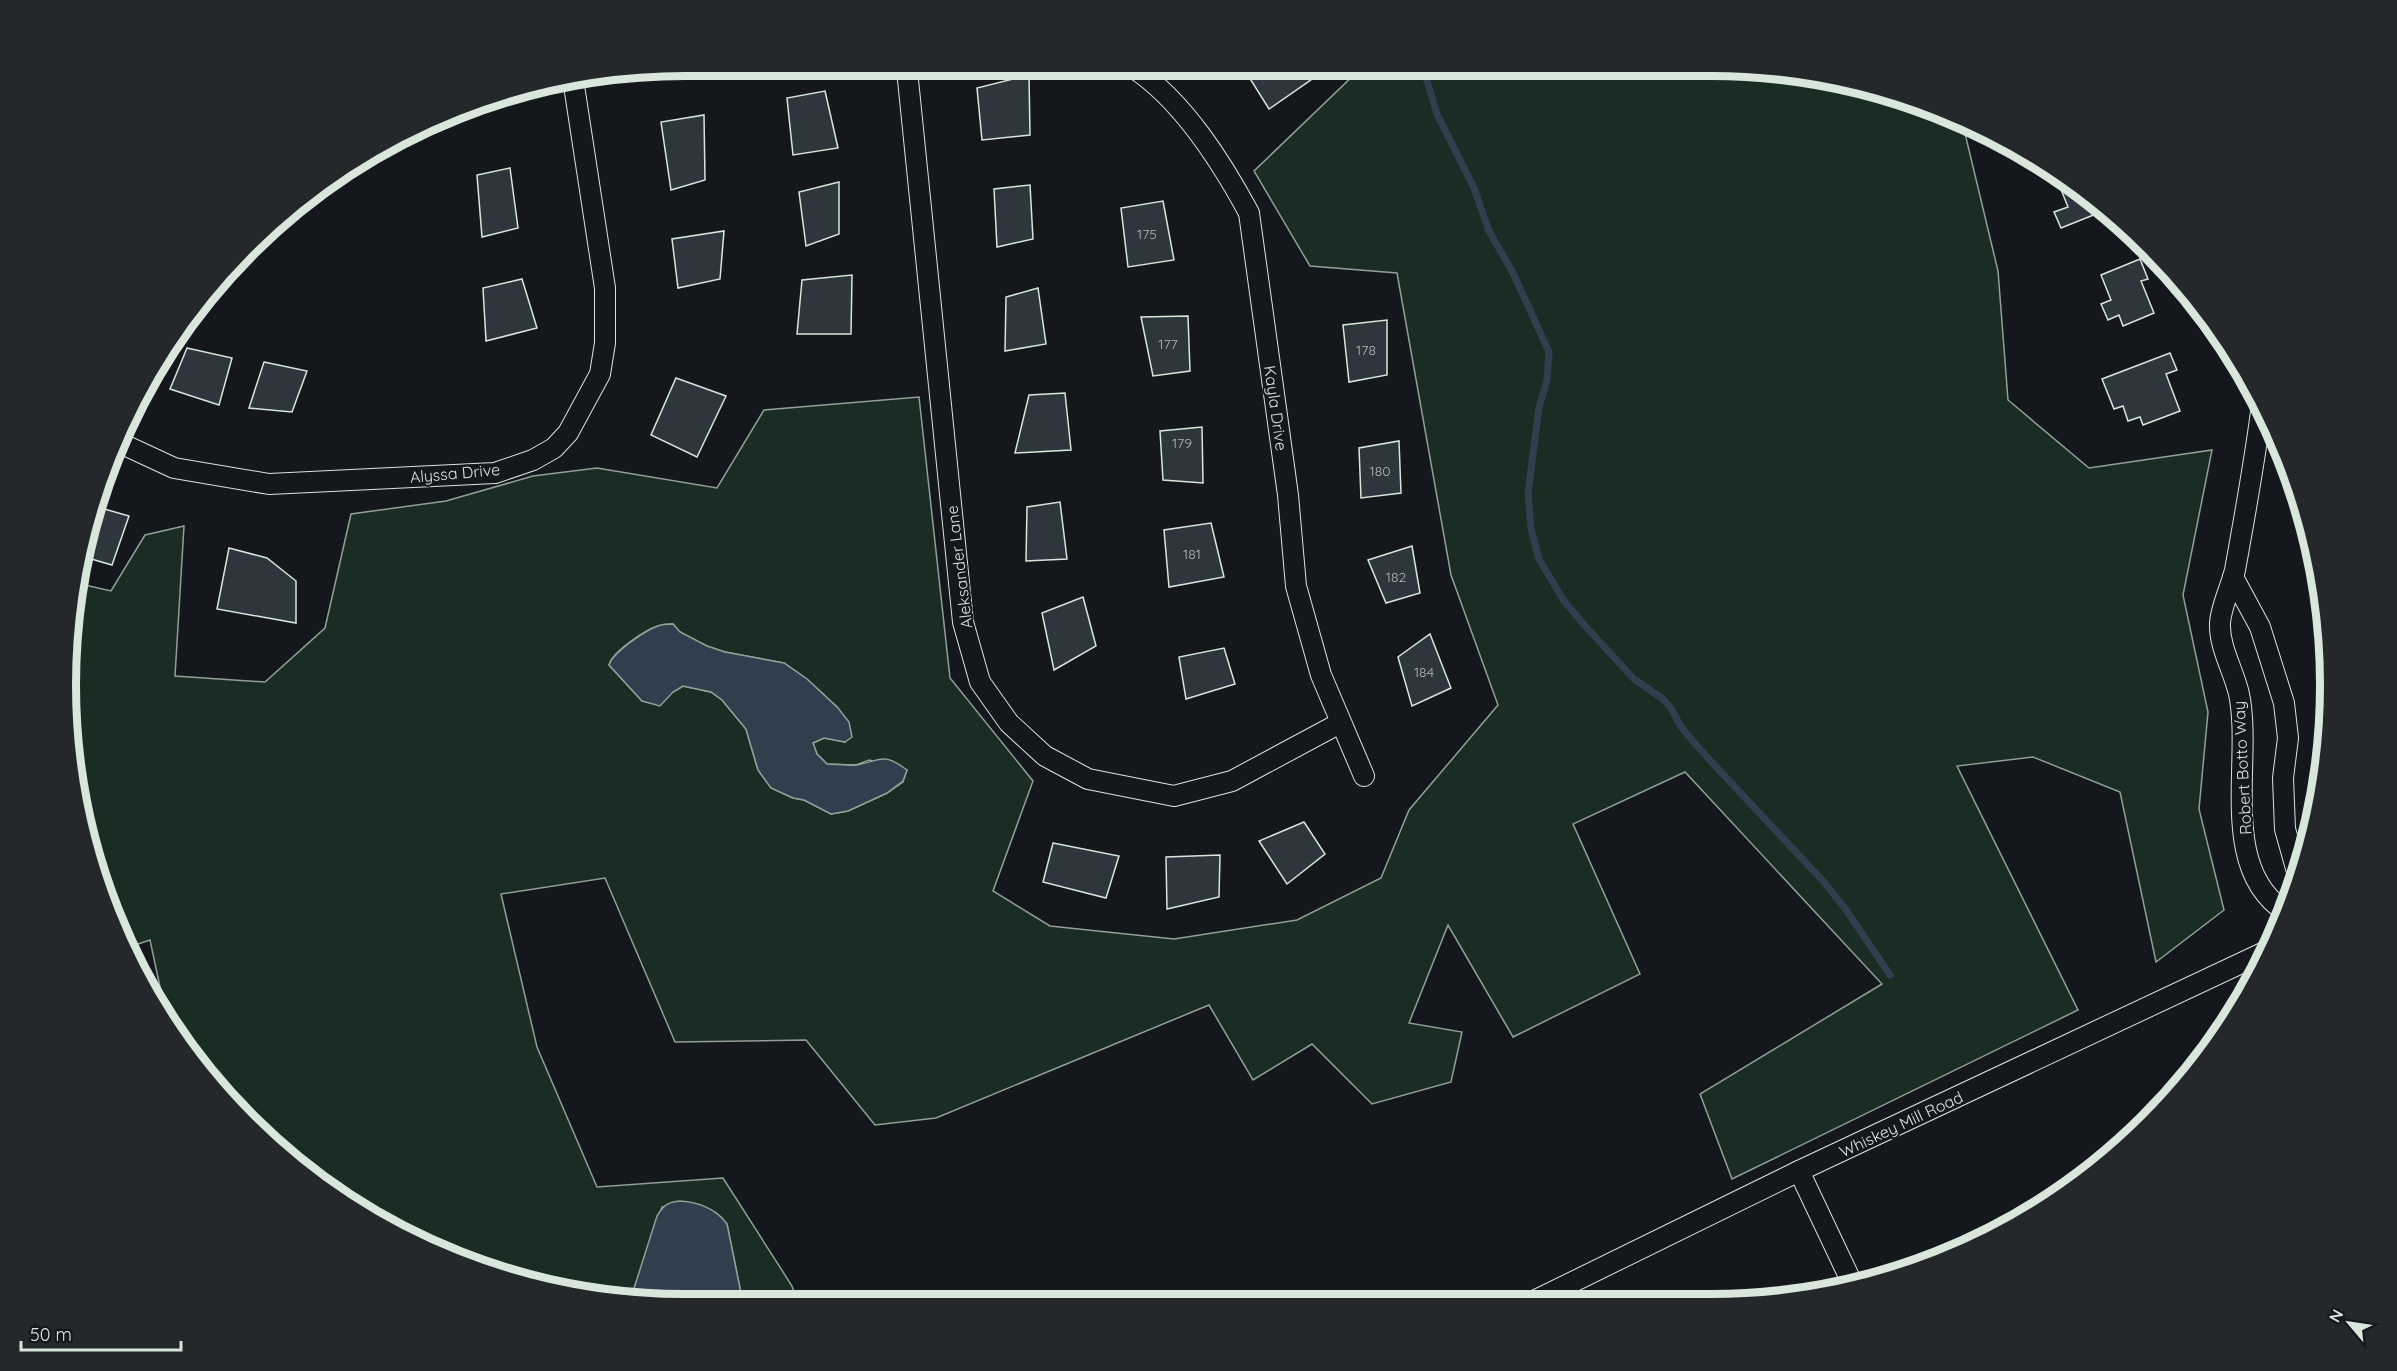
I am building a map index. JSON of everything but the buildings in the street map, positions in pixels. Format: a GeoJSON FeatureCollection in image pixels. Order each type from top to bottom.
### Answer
{"type":"FeatureCollection","features":[{"type":"Feature","properties":{"kind":"street","name":"Aleksander Lane"},"geometry":{"type":"LineString","coordinates":[[908,76],[963,622],[980,682],[1009,723],[1045,756],[1088,779],[1174,796],[1232,782],[1340,723]]}},
{"type":"Feature","properties":{"kind":"street","name":"Kayla Drive"},"geometry":{"type":"LineString","coordinates":[[1145,76],[1197,131],[1227,173],[1249,213],[1288,495],[1296,586],[1321,675],[1364,776]]}},
{"type":"Feature","properties":{"kind":"street","name":"Alyssa Drive"},"geometry":{"type":"LineString","coordinates":[[126,446],[174,468],[269,484],[495,473],[533,460],[554,448],[568,433],[600,374],[606,342],[605,288],[574,87]]}},
{"type":"Feature","properties":{"kind":"street","name":"Robert Botto Way"},"geometry":{"type":"LineString","coordinates":[[2260,420],[2253,474],[2233,577],[2220,623],[2226,657],[2239,694],[2243,737],[2241,781],[2246,855],[2260,890],[2278,907]]}},
{"type":"Feature","properties":{"kind":"street"},"geometry":{"type":"LineString","coordinates":[[2233,577],[2260,627],[2284,703],[2288,738],[2283,778],[2284,829],[2294,862]]}},
{"type":"Feature","properties":{"kind":"street","name":"Whiskey Mill Road"},"geometry":{"type":"LineString","coordinates":[[1548,1294],[1799,1171],[2258,955]]}},
{"type":"Feature","properties":{"kind":"street"},"geometry":{"type":"LineString","coordinates":[[1799,1171],[1849,1279]]}},
{"type":"Feature","properties":{"kind":"green space"},"geometry":{"type":"Polygon","coordinates":[[[1353,76],[1712,76],[1751,78],[1830,88],[1869,97],[1965,132],[1998,271],[2008,400],[2089,468],[2212,450],[2183,595],[2208,712],[2199,809],[2224,910],[2156,962],[2120,792],[2033,757],[1957,766],[2078,1010],[1732,1179],[1700,1094],[1882,984],[1685,772],[1573,824],[1640,974],[1513,1037],[1448,925],[1409,1023],[1462,1032],[1451,1082],[1372,1104],[1312,1044],[1253,1080],[1209,1005],[936,1118],[875,1125],[806,1040],[675,1042],[605,878],[501,894],[537,1047],[597,1187],[723,1178],[792,1286],[795,1294],[741,1294],[727,1224],[713,1211],[698,1206],[662,1207],[633,1292],[567,1283],[490,1262],[416,1232],[347,1192],[284,1143],[228,1087],[202,1056],[162,996],[150,940],[135,945],[109,881],[97,843],[82,765],[76,686],[85,585],[111,591],[145,535],[184,526],[175,676],[265,682],[325,628],[351,514],[446,501],[533,476],[597,468],[717,488],[764,410],[919,397],[950,678],[1033,781],[993,891],[1050,926],[1174,939],[1297,920],[1381,878],[1409,810],[1498,705],[1451,575],[1397,273],[1310,266],[1254,171],[1353,76]],[[673,624],[661,625],[652,628],[622,648],[609,665],[642,701],[673,692],[683,686],[711,692],[722,700],[746,729],[758,770],[771,788],[793,798],[804,800],[831,814],[848,811],[887,793],[903,782],[907,770],[869,760],[856,765],[827,764],[817,754],[813,743],[824,738],[845,742],[838,708],[807,679],[784,663],[725,652],[706,646],[680,632],[673,624]]]}},
{"type":"Feature","properties":{"kind":"water"},"geometry":{"type":"Polygon","coordinates":[[[673,624],[680,632],[707,646],[725,652],[784,663],[807,679],[838,708],[849,722],[852,737],[845,742],[824,738],[813,743],[817,754],[827,764],[857,765],[887,759],[907,770],[903,781],[887,793],[848,811],[831,814],[804,800],[793,798],[771,788],[758,770],[746,729],[722,700],[711,692],[683,686],[673,692],[660,706],[642,701],[609,665],[623,648],[638,637],[658,626],[673,624]]]}},
{"type":"Feature","properties":{"kind":"water"},"geometry":{"type":"Polygon","coordinates":[[[680,1201],[706,1207],[718,1214],[727,1224],[741,1294],[633,1292],[657,1216],[666,1205],[680,1201]]]}},
{"type":"Feature","properties":{"kind":"waterway"},"geometry":{"type":"LineString","coordinates":[[1425,76],[1437,114],[1474,188],[1489,231],[1513,273],[1549,352],[1547,380],[1539,407],[1528,493],[1531,529],[1539,559],[1564,601],[1587,628],[1634,679],[1663,699],[1671,708],[1681,727],[1706,756],[1823,881],[1844,907],[1890,975]]}}]}
